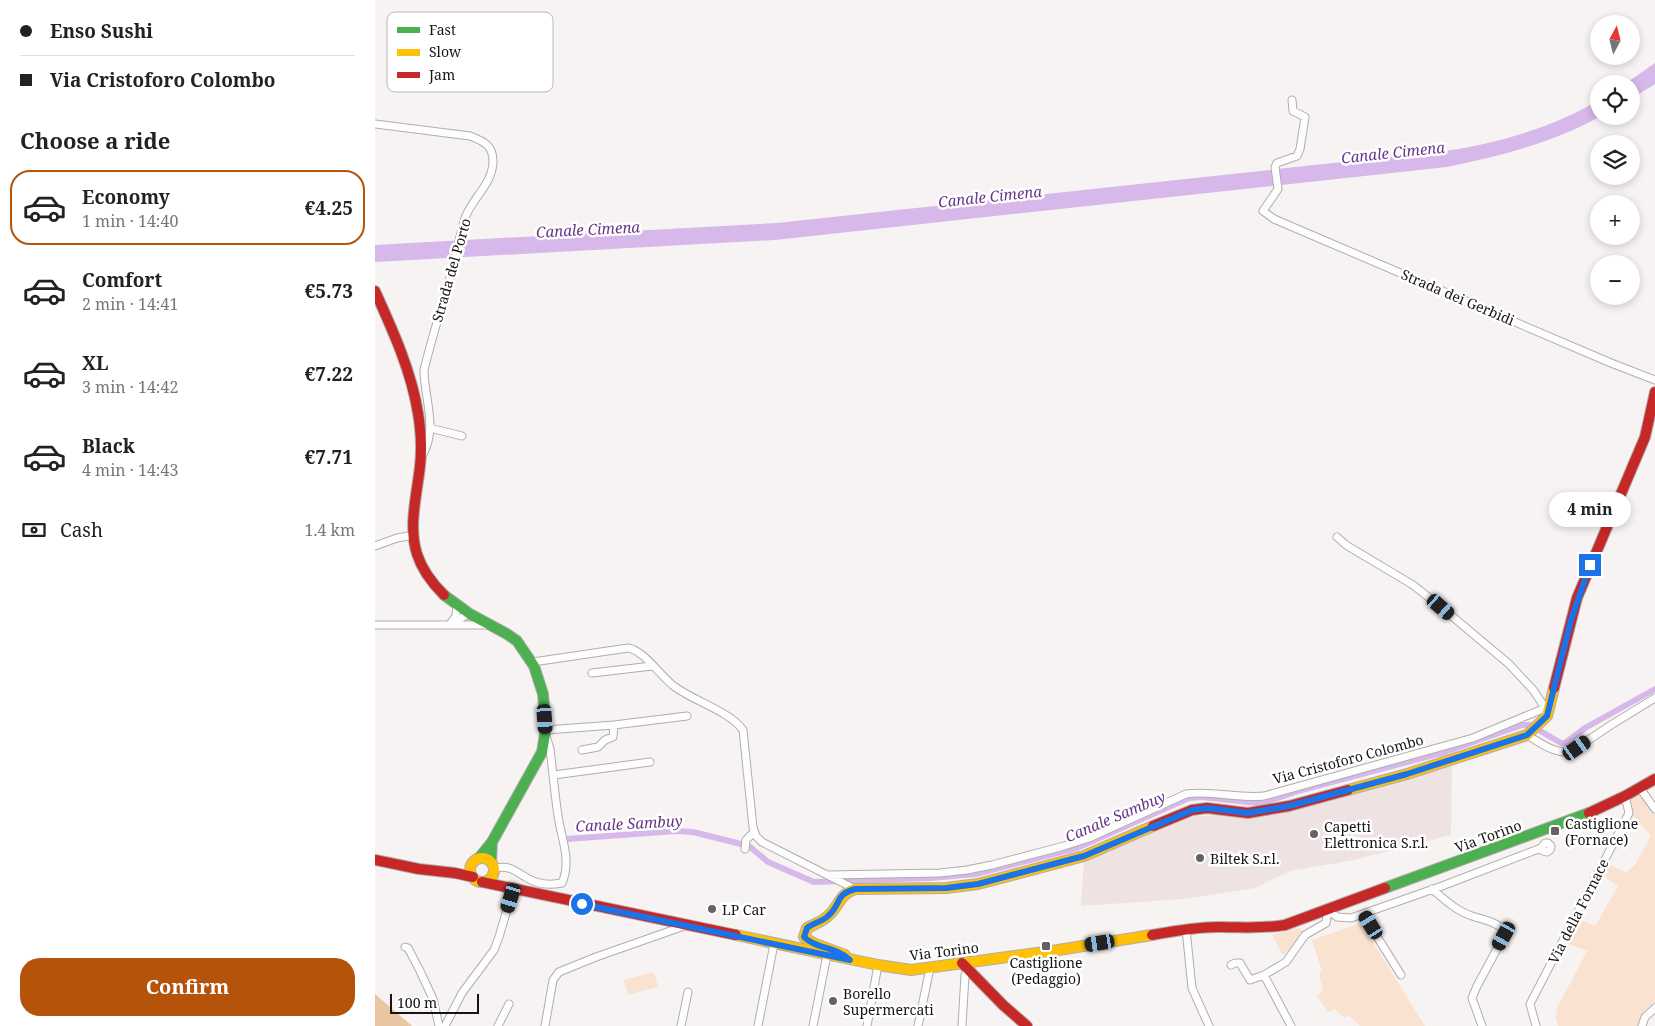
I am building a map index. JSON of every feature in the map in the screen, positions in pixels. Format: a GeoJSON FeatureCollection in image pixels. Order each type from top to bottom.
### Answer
{"type":"FeatureCollection","features":[{"type":"Feature","properties":{"kind":"main road"},"geometry":{"type":"LineString","coordinates":[[375,291],[401,348],[412,382],[423,406],[421,458],[414,507],[414,535],[417,554],[423,568],[439,590],[457,605],[509,635],[517,642],[533,662],[540,680],[546,735],[542,752],[492,842],[473,863],[472,872]]}},
{"type":"Feature","properties":{"kind":"main road"},"geometry":{"type":"LineString","coordinates":[[850,960],[840,952],[809,941],[804,937],[807,928],[826,918],[832,912],[841,894],[852,887],[946,888],[978,884],[1084,856],[1192,810],[1207,808],[1248,813],[1289,806],[1407,774],[1527,735],[1547,710],[1577,598],[1645,436],[1655,392]]}},
{"type":"Feature","properties":{"kind":"main road","name":"Via Torino"},"geometry":{"type":"LineString","coordinates":[[482,882],[878,965],[911,970],[965,966],[1186,929],[1273,927],[1285,925],[1587,814],[1655,779]]}},
{"type":"Feature","properties":{"kind":"main road"},"geometry":{"type":"LineString","coordinates":[[375,860],[419,869],[455,873],[472,872],[482,882],[490,880],[493,869],[492,842]]}},
{"type":"Feature","properties":{"kind":"main road"},"geometry":{"type":"LineString","coordinates":[[479,858],[486,858],[510,888]]}},
{"type":"Feature","properties":{"kind":"main road"},"geometry":{"type":"LineString","coordinates":[[965,966],[1003,1005],[1027,1026]]}},
{"type":"Feature","properties":{"kind":"street","name":"Strada dei Gerbidi"},"geometry":{"type":"LineString","coordinates":[[1292,100],[1293,111],[1305,118],[1300,150],[1297,156],[1277,163],[1275,167],[1277,188],[1263,211],[1274,218],[1611,363],[1655,380]]}},
{"type":"Feature","properties":{"kind":"street","name":"Strada del Porto"},"geometry":{"type":"LineString","coordinates":[[375,124],[470,136],[482,140],[489,145],[493,160],[487,183],[465,217],[452,272],[423,370],[423,406],[430,428],[426,449],[421,458]]}},
{"type":"Feature","properties":{"kind":"street"},"geometry":{"type":"LineString","coordinates":[[430,428],[462,436]]}},
{"type":"Feature","properties":{"kind":"street"},"geometry":{"type":"LineString","coordinates":[[375,546],[397,538],[414,535]]}},
{"type":"Feature","properties":{"kind":"street"},"geometry":{"type":"LineString","coordinates":[[1337,537],[1346,545],[1413,586],[1441,607],[1509,664],[1534,691],[1547,710]]}},
{"type":"Feature","properties":{"kind":"street"},"geometry":{"type":"LineString","coordinates":[[450,624],[456,616],[457,605]]}},
{"type":"Feature","properties":{"kind":"street"},"geometry":{"type":"LineString","coordinates":[[450,624],[471,614]]}},
{"type":"Feature","properties":{"kind":"street"},"geometry":{"type":"LineString","coordinates":[[461,626],[469,621],[471,614]]}},
{"type":"Feature","properties":{"kind":"street"},"geometry":{"type":"LineString","coordinates":[[375,625],[489,625]]}},
{"type":"Feature","properties":{"kind":"street"},"geometry":{"type":"LineString","coordinates":[[533,662],[628,648],[638,651],[652,666],[678,688],[738,723],[743,730],[755,832],[746,840],[745,849]]}},
{"type":"Feature","properties":{"kind":"street"},"geometry":{"type":"LineString","coordinates":[[592,673],[652,666]]}},
{"type":"Feature","properties":{"kind":"street"},"geometry":{"type":"LineString","coordinates":[[1527,735],[1551,749],[1565,753],[1572,751],[1611,724],[1655,698]]}},
{"type":"Feature","properties":{"kind":"street","name":"Via Cristoforo Colombo"},"geometry":{"type":"LineString","coordinates":[[828,875],[940,873],[992,865],[1089,838],[1186,794],[1197,792],[1252,798],[1264,796],[1473,738],[1547,710]]}},
{"type":"Feature","properties":{"kind":"street"},"geometry":{"type":"LineString","coordinates":[[493,869],[507,867],[531,880],[547,885],[562,883],[565,871],[565,846],[559,822],[554,775],[546,735],[687,716]]}},
{"type":"Feature","properties":{"kind":"street"},"geometry":{"type":"LineString","coordinates":[[582,750],[598,747],[605,740],[613,737],[614,725]]}},
{"type":"Feature","properties":{"kind":"street"},"geometry":{"type":"LineString","coordinates":[[554,775],[650,762]]}},
{"type":"Feature","properties":{"kind":"street"},"geometry":{"type":"LineString","coordinates":[[1637,789],[1642,791],[1655,809]]}},
{"type":"Feature","properties":{"kind":"street","name":"Via della Fornace"},"geometry":{"type":"LineString","coordinates":[[1536,1026],[1530,1004],[1629,813],[1625,796]]}},
{"type":"Feature","properties":{"kind":"street","name":"Via Cristoforo Colombo"},"geometry":{"type":"LineString","coordinates":[[755,832],[762,842],[767,845],[852,887]]}},
{"type":"Feature","properties":{"kind":"street"},"geometry":{"type":"LineString","coordinates":[[1231,966],[1235,963],[1240,963],[1250,980],[1264,975],[1286,962],[1305,935],[1326,923],[1328,910],[1343,919],[1363,914],[1541,848]]}},
{"type":"Feature","properties":{"kind":"street"},"geometry":{"type":"LineString","coordinates":[[445,1026],[462,993],[494,950],[499,937],[510,888]]}},
{"type":"Feature","properties":{"kind":"street"},"geometry":{"type":"LineString","coordinates":[[1431,888],[1455,909],[1471,916],[1491,920],[1502,928],[1504,936],[1472,998],[1482,1026]]}},
{"type":"Feature","properties":{"kind":"street"},"geometry":{"type":"LineString","coordinates":[[1363,914],[1401,975]]}},
{"type":"Feature","properties":{"kind":"street"},"geometry":{"type":"LineString","coordinates":[[545,1026],[553,980],[559,972],[687,925]]}},
{"type":"Feature","properties":{"kind":"street"},"geometry":{"type":"LineString","coordinates":[[1186,929],[1192,988],[1209,1026]]}},
{"type":"Feature","properties":{"kind":"street"},"geometry":{"type":"LineString","coordinates":[[758,1026],[774,944]]}},
{"type":"Feature","properties":{"kind":"street"},"geometry":{"type":"LineString","coordinates":[[405,947],[408,948],[420,971],[436,1010],[439,1026]]}},
{"type":"Feature","properties":{"kind":"street"},"geometry":{"type":"LineString","coordinates":[[813,1026],[827,955]]}},
{"type":"Feature","properties":{"kind":"street"},"geometry":{"type":"LineString","coordinates":[[867,1026],[878,965]]}},
{"type":"Feature","properties":{"kind":"street"},"geometry":{"type":"LineString","coordinates":[[962,1026],[965,966]]}},
{"type":"Feature","properties":{"kind":"street"},"geometry":{"type":"LineString","coordinates":[[918,1026],[930,968]]}},
{"type":"Feature","properties":{"kind":"street"},"geometry":{"type":"LineString","coordinates":[[1264,975],[1291,1026]]}},
{"type":"Feature","properties":{"kind":"street"},"geometry":{"type":"LineString","coordinates":[[681,1026],[688,992]]}},
{"type":"Feature","properties":{"kind":"street"},"geometry":{"type":"LineString","coordinates":[[498,1026],[509,1004]]}},
{"type":"Feature","properties":{"kind":"street"},"geometry":{"type":"LineString","coordinates":[[1642,1026],[1645,1016],[1655,1008]]}},
{"type":"Feature","properties":{"kind":"shaded area"},"geometry":{"type":"Polygon","coordinates":[[[1655,63],[1655,84],[1640,93],[1640,75],[1638,75],[1655,63]]]}},
{"type":"Feature","properties":{"kind":"shaded area"},"geometry":{"type":"Polygon","coordinates":[[[1590,105],[1590,122],[1582,126],[1526,148],[1447,167],[775,240],[375,262],[375,245],[777,223],[1445,151],[1505,139],[1563,119],[1590,105]]]}},
{"type":"Feature","properties":{"kind":"shaded area"},"geometry":{"type":"Polygon","coordinates":[[[1452,765],[1451,835],[1354,860],[1290,871],[1255,888],[1184,899],[1081,906],[1084,863],[1172,818],[1248,813],[1452,765]]]}},
{"type":"Feature","properties":{"kind":"shaded area"},"geometry":{"type":"Polygon","coordinates":[[[1642,791],[1655,806],[1655,1002],[1644,1011],[1639,1026],[1558,1026],[1556,1017],[1558,1006],[1587,951],[1566,943],[1580,919],[1595,926],[1618,886],[1601,874],[1607,863],[1626,873],[1635,865],[1651,835],[1629,813],[1631,793],[1642,791]]]}},
{"type":"Feature","properties":{"kind":"shaded area"},"geometry":{"type":"Polygon","coordinates":[[[1361,923],[1425,1026],[1360,1026],[1349,1015],[1345,1018],[1334,1009],[1328,1012],[1317,996],[1323,991],[1319,974],[1322,971],[1312,940],[1361,923]]]}},
{"type":"Feature","properties":{"kind":"shaded area"},"geometry":{"type":"Polygon","coordinates":[[[1300,928],[1303,933],[1292,948],[1283,955],[1272,935],[1300,928]]]}},
{"type":"Feature","properties":{"kind":"shaded area"},"geometry":{"type":"Polygon","coordinates":[[[654,972],[658,987],[628,995],[624,980],[654,972]]]}},
{"type":"Feature","properties":{"kind":"shaded area"},"geometry":{"type":"Polygon","coordinates":[[[375,994],[412,1026],[375,1026],[375,994]]]}},
{"type":"Feature","properties":{"kind":"waterway","name":"Canale Sambuy"},"geometry":{"type":"LineString","coordinates":[[567,839],[676,831],[693,832],[749,846],[768,862],[814,882],[931,878],[976,874],[1077,848],[1189,798],[1202,797],[1257,803],[1266,802],[1298,791],[1445,752],[1522,725],[1530,725],[1561,743],[1565,743],[1585,728],[1655,689]]}},
{"type":"Feature","properties":{"kind":"traffic: fast"},"geometry":{"type":"LineString","coordinates":[[444,595],[470,614],[517,641],[534,666],[543,694],[546,728],[542,752],[492,842],[479,858]]}},
{"type":"Feature","properties":{"kind":"traffic: fast"},"geometry":{"type":"LineString","coordinates":[[1385,888],[1589,813]]}},
{"type":"Feature","properties":{"kind":"traffic: fast"},"geometry":{"type":"LineString","coordinates":[[491,862],[492,842]]}},
{"type":"Feature","properties":{"kind":"traffic: slow"},"geometry":{"type":"LineString","coordinates":[[1348,790],[1407,774],[1527,735],[1547,716],[1554,688]]}},
{"type":"Feature","properties":{"kind":"traffic: slow"},"geometry":{"type":"LineString","coordinates":[[845,955],[813,943],[804,937],[807,928],[826,918],[849,891],[855,889],[946,888],[978,884],[1084,856],[1153,826]]}},
{"type":"Feature","properties":{"kind":"traffic: slow"},"geometry":{"type":"LineString","coordinates":[[482,858],[487,859],[493,865],[494,870],[493,875],[487,881],[482,882],[477,881],[471,875],[470,870],[471,865],[477,859],[482,858]]}},
{"type":"Feature","properties":{"kind":"traffic: slow"},"geometry":{"type":"LineString","coordinates":[[736,935],[878,965],[911,970],[1152,935]]}},
{"type":"Feature","properties":{"kind":"traffic: jam"},"geometry":{"type":"LineString","coordinates":[[375,291],[406,366],[418,413],[421,453],[413,521],[414,543],[419,560],[425,571],[444,595]]}},
{"type":"Feature","properties":{"kind":"traffic: jam"},"geometry":{"type":"LineString","coordinates":[[1554,688],[1577,598],[1645,437],[1655,392]]}},
{"type":"Feature","properties":{"kind":"traffic: jam"},"geometry":{"type":"LineString","coordinates":[[1589,813],[1655,779]]}},
{"type":"Feature","properties":{"kind":"traffic: jam"},"geometry":{"type":"LineString","coordinates":[[1153,826],[1192,810],[1207,808],[1248,813],[1289,806],[1348,790]]}},
{"type":"Feature","properties":{"kind":"traffic: jam"},"geometry":{"type":"LineString","coordinates":[[375,860],[473,877]]}},
{"type":"Feature","properties":{"kind":"traffic: jam"},"geometry":{"type":"LineString","coordinates":[[482,882],[736,935]]}},
{"type":"Feature","properties":{"kind":"traffic: jam"},"geometry":{"type":"LineString","coordinates":[[1152,935],[1201,928],[1285,925],[1385,888]]}},
{"type":"Feature","properties":{"kind":"traffic: jam"},"geometry":{"type":"LineString","coordinates":[[962,963],[1003,1005],[1027,1026]]}},
{"type":"Feature","properties":{"kind":"place","name":"Castiglione (Fornace)"},"geometry":{"type":"Point","coordinates":[1555,831]}},
{"type":"Feature","properties":{"kind":"place","name":"Capetti Elettronica S.r.l."},"geometry":{"type":"Point","coordinates":[1314,834]}},
{"type":"Feature","properties":{"kind":"place","name":"Biltek S.r.l."},"geometry":{"type":"Point","coordinates":[1200,858]}},
{"type":"Feature","properties":{"kind":"place","name":"LP Car"},"geometry":{"type":"Point","coordinates":[712,909]}},
{"type":"Feature","properties":{"kind":"place","name":"Castiglione (Pedaggio)"},"geometry":{"type":"Point","coordinates":[1046,946]}},
{"type":"Feature","properties":{"kind":"place","name":"Borello Supermercati"},"geometry":{"type":"Point","coordinates":[833,1001]}},
{"type":"Feature","properties":{"kind":"route"},"geometry":{"type":"LineString","coordinates":[[582,904],[850,960],[840,952],[809,941],[804,937],[810,925],[826,918],[832,912],[841,894],[855,889],[946,888],[978,884],[1084,856],[1181,813],[1199,808],[1248,813],[1268,811],[1407,774],[1527,735],[1547,716],[1577,598],[1590,565]]}},
{"type":"Feature","properties":{"kind":"water label","name":"Canale Cimena"},"geometry":{"type":"Point","coordinates":[1393,152]}},
{"type":"Feature","properties":{"kind":"water label","name":"Canale Cimena"},"geometry":{"type":"Point","coordinates":[990,196]}},
{"type":"Feature","properties":{"kind":"water label","name":"Canale Cimena"},"geometry":{"type":"Point","coordinates":[588,229]}}]}
